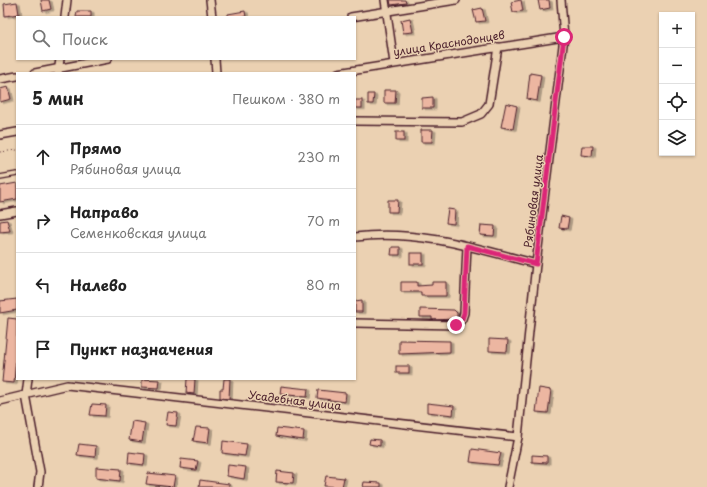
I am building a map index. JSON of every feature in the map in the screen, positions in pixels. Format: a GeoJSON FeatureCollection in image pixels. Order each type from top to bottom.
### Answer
{"type":"FeatureCollection","features":[{"type":"Feature","properties":{"kind":"street"},"geometry":{"type":"LineString","coordinates":[[65,16],[68,0]]}},
{"type":"Feature","properties":{"kind":"street"},"geometry":{"type":"LineString","coordinates":[[210,0],[212,16]]}},
{"type":"Feature","properties":{"kind":"street"},"geometry":{"type":"LineString","coordinates":[[385,0],[388,11],[394,63]]}},
{"type":"Feature","properties":{"kind":"street"},"geometry":{"type":"LineString","coordinates":[[356,16],[456,0]]}},
{"type":"Feature","properties":{"kind":"street","name":"Рябиновая улица"},"geometry":{"type":"LineString","coordinates":[[508,487],[518,437],[536,264],[564,37],[561,0]]}},
{"type":"Feature","properties":{"kind":"street","name":"улица Краснодонцев"},"geometry":{"type":"LineString","coordinates":[[344,72],[564,37]]}},
{"type":"Feature","properties":{"kind":"street"},"geometry":{"type":"LineString","coordinates":[[356,121],[462,122],[480,114],[489,104],[498,47]]}},
{"type":"Feature","properties":{"kind":"street"},"geometry":{"type":"LineString","coordinates":[[58,71],[60,60]]}},
{"type":"Feature","properties":{"kind":"street"},"geometry":{"type":"LineString","coordinates":[[46,72],[58,71],[104,60]]}},
{"type":"Feature","properties":{"kind":"street"},"geometry":{"type":"LineString","coordinates":[[215,60],[216,72]]}},
{"type":"Feature","properties":{"kind":"street"},"geometry":{"type":"LineString","coordinates":[[0,79],[16,76]]}},
{"type":"Feature","properties":{"kind":"street"},"geometry":{"type":"LineString","coordinates":[[0,135],[16,132]]}},
{"type":"Feature","properties":{"kind":"street"},"geometry":{"type":"LineString","coordinates":[[0,214],[16,211]]}},
{"type":"Feature","properties":{"kind":"street"},"geometry":{"type":"LineString","coordinates":[[356,237],[377,234],[412,236],[447,241],[536,264]]}},
{"type":"Feature","properties":{"kind":"street"},"geometry":{"type":"LineString","coordinates":[[356,323],[456,325],[462,319],[464,313],[467,246]]}},
{"type":"Feature","properties":{"kind":"street"},"geometry":{"type":"LineString","coordinates":[[28,380],[26,395],[40,472],[38,487]]}},
{"type":"Feature","properties":{"kind":"street","name":"Усадебная улица"},"geometry":{"type":"LineString","coordinates":[[0,401],[67,385],[518,437]]}},
{"type":"Feature","properties":{"kind":"lane"},"geometry":{"type":"LineString","coordinates":[[0,177],[16,174]]}},
{"type":"Feature","properties":{"kind":"path"},"geometry":{"type":"LineString","coordinates":[[0,152],[16,150]]}},
{"type":"Feature","properties":{"kind":"building"},"geometry":{"type":"Polygon","coordinates":[[[41,0],[49,0],[51,9],[43,11],[41,0]]]}},
{"type":"Feature","properties":{"kind":"building"},"geometry":{"type":"Polygon","coordinates":[[[390,0],[405,0],[406,3],[391,5],[390,0]]]}},
{"type":"Feature","properties":{"kind":"building"},"geometry":{"type":"Polygon","coordinates":[[[521,0],[523,11],[513,12],[511,2],[521,0]]]}},
{"type":"Feature","properties":{"kind":"building"},"geometry":{"type":"Polygon","coordinates":[[[538,0],[549,0],[550,8],[540,10],[538,0]]]}},
{"type":"Feature","properties":{"kind":"building"},"geometry":{"type":"Polygon","coordinates":[[[17,2],[19,14],[5,16],[4,4],[17,2]]]}},
{"type":"Feature","properties":{"kind":"building"},"geometry":{"type":"Polygon","coordinates":[[[482,8],[485,21],[476,22],[473,10],[482,8]]]}},
{"type":"Feature","properties":{"kind":"building"},"geometry":{"type":"Polygon","coordinates":[[[77,11],[91,11],[91,16],[76,16],[77,11]]]}},
{"type":"Feature","properties":{"kind":"building"},"geometry":{"type":"Polygon","coordinates":[[[245,11],[246,16],[228,16],[228,14],[245,11]]]}},
{"type":"Feature","properties":{"kind":"building"},"geometry":{"type":"Polygon","coordinates":[[[410,18],[413,32],[403,33],[401,20],[410,18]]]}},
{"type":"Feature","properties":{"kind":"building"},"geometry":{"type":"Polygon","coordinates":[[[530,73],[541,75],[537,101],[527,99],[530,73]]]}},
{"type":"Feature","properties":{"kind":"building"},"geometry":{"type":"Polygon","coordinates":[[[8,87],[11,99],[0,102],[0,89],[8,87]]]}},
{"type":"Feature","properties":{"kind":"building"},"geometry":{"type":"Polygon","coordinates":[[[384,90],[396,90],[395,103],[384,103],[384,90]]]}},
{"type":"Feature","properties":{"kind":"building"},"geometry":{"type":"Polygon","coordinates":[[[368,94],[374,94],[373,104],[368,104],[368,94]]]}},
{"type":"Feature","properties":{"kind":"building"},"geometry":{"type":"Polygon","coordinates":[[[433,97],[433,108],[422,108],[422,98],[433,97]]]}},
{"type":"Feature","properties":{"kind":"building"},"geometry":{"type":"Polygon","coordinates":[[[356,100],[362,100],[362,108],[356,108],[356,100]]]}},
{"type":"Feature","properties":{"kind":"building"},"geometry":{"type":"Polygon","coordinates":[[[506,103],[517,106],[513,129],[501,127],[506,103]]]}},
{"type":"Feature","properties":{"kind":"building"},"geometry":{"type":"Polygon","coordinates":[[[421,130],[433,130],[432,142],[421,142],[421,130]]]}},
{"type":"Feature","properties":{"kind":"building"},"geometry":{"type":"Polygon","coordinates":[[[396,132],[404,132],[404,141],[396,141],[396,132]]]}},
{"type":"Feature","properties":{"kind":"building"},"geometry":{"type":"Polygon","coordinates":[[[582,146],[593,146],[592,156],[581,155],[582,146]]]}},
{"type":"Feature","properties":{"kind":"building"},"geometry":{"type":"Polygon","coordinates":[[[16,183],[16,199],[0,202],[0,186],[16,183]]]}},
{"type":"Feature","properties":{"kind":"building"},"geometry":{"type":"Polygon","coordinates":[[[388,200],[398,200],[397,212],[388,212],[388,200]]]}},
{"type":"Feature","properties":{"kind":"building"},"geometry":{"type":"Polygon","coordinates":[[[448,209],[455,210],[454,224],[446,223],[448,209]]]}},
{"type":"Feature","properties":{"kind":"building"},"geometry":{"type":"Polygon","coordinates":[[[561,216],[569,218],[567,229],[559,228],[561,216]]]}},
{"type":"Feature","properties":{"kind":"building"},"geometry":{"type":"Polygon","coordinates":[[[7,220],[10,231],[0,232],[0,221],[7,220]]]}},
{"type":"Feature","properties":{"kind":"building"},"geometry":{"type":"Polygon","coordinates":[[[481,225],[495,226],[494,236],[480,235],[481,225]]]}},
{"type":"Feature","properties":{"kind":"building"},"geometry":{"type":"Polygon","coordinates":[[[392,247],[400,247],[400,255],[391,255],[392,247]]]}},
{"type":"Feature","properties":{"kind":"building"},"geometry":{"type":"Polygon","coordinates":[[[410,253],[423,253],[423,264],[410,264],[410,253]]]}},
{"type":"Feature","properties":{"kind":"building"},"geometry":{"type":"Polygon","coordinates":[[[401,282],[417,282],[417,286],[432,285],[432,282],[446,282],[446,296],[421,296],[421,292],[401,292],[401,282]]]}},
{"type":"Feature","properties":{"kind":"building"},"geometry":{"type":"Polygon","coordinates":[[[16,299],[16,310],[0,313],[0,301],[16,299]]]}},
{"type":"Feature","properties":{"kind":"building"},"geometry":{"type":"Polygon","coordinates":[[[362,300],[362,312],[356,312],[356,301],[362,300]]]}},
{"type":"Feature","properties":{"kind":"building"},"geometry":{"type":"Polygon","coordinates":[[[420,309],[454,310],[457,313],[457,318],[432,320],[432,317],[420,317],[420,309]]]}},
{"type":"Feature","properties":{"kind":"building"},"geometry":{"type":"Polygon","coordinates":[[[8,318],[16,319],[16,358],[14,383],[2,382],[8,318]]]}},
{"type":"Feature","properties":{"kind":"building"},"geometry":{"type":"Polygon","coordinates":[[[489,339],[508,340],[507,352],[489,351],[489,339]]]}},
{"type":"Feature","properties":{"kind":"building"},"geometry":{"type":"Polygon","coordinates":[[[399,340],[450,341],[450,352],[399,354],[399,340]]]}},
{"type":"Feature","properties":{"kind":"building"},"geometry":{"type":"Polygon","coordinates":[[[396,366],[409,366],[409,373],[396,373],[396,366]]]}},
{"type":"Feature","properties":{"kind":"building"},"geometry":{"type":"Polygon","coordinates":[[[142,380],[160,380],[159,388],[142,387],[142,380]]]}},
{"type":"Feature","properties":{"kind":"building"},"geometry":{"type":"Polygon","coordinates":[[[187,380],[195,380],[194,394],[186,393],[187,380]]]}},
{"type":"Feature","properties":{"kind":"building"},"geometry":{"type":"Polygon","coordinates":[[[224,380],[230,380],[229,399],[220,398],[220,389],[223,389],[224,380]]]}},
{"type":"Feature","properties":{"kind":"building"},"geometry":{"type":"Polygon","coordinates":[[[281,386],[308,389],[307,397],[280,394],[281,386]]]}},
{"type":"Feature","properties":{"kind":"building"},"geometry":{"type":"Polygon","coordinates":[[[539,388],[551,390],[548,413],[536,412],[539,388]]]}},
{"type":"Feature","properties":{"kind":"building"},"geometry":{"type":"Polygon","coordinates":[[[318,390],[346,393],[345,402],[317,398],[318,390]]]}},
{"type":"Feature","properties":{"kind":"building"},"geometry":{"type":"Polygon","coordinates":[[[427,403],[454,406],[453,415],[427,412],[427,403]]]}},
{"type":"Feature","properties":{"kind":"building"},"geometry":{"type":"Polygon","coordinates":[[[92,404],[106,405],[105,416],[90,415],[92,404]]]}},
{"type":"Feature","properties":{"kind":"building"},"geometry":{"type":"Polygon","coordinates":[[[168,412],[178,413],[176,426],[166,425],[168,412]]]}},
{"type":"Feature","properties":{"kind":"building"},"geometry":{"type":"Polygon","coordinates":[[[132,421],[145,423],[142,442],[129,440],[132,421]]]}},
{"type":"Feature","properties":{"kind":"building"},"geometry":{"type":"Polygon","coordinates":[[[196,427],[210,428],[208,443],[193,441],[196,427]]]}},
{"type":"Feature","properties":{"kind":"building"},"geometry":{"type":"Polygon","coordinates":[[[277,428],[304,431],[303,440],[276,436],[277,428]]]}},
{"type":"Feature","properties":{"kind":"building"},"geometry":{"type":"Polygon","coordinates":[[[370,439],[380,440],[380,446],[369,444],[370,439]]]}},
{"type":"Feature","properties":{"kind":"building"},"geometry":{"type":"Polygon","coordinates":[[[223,441],[247,444],[245,456],[222,453],[223,441]]]}},
{"type":"Feature","properties":{"kind":"building"},"geometry":{"type":"Polygon","coordinates":[[[79,444],[96,446],[95,457],[77,455],[79,444]]]}},
{"type":"Feature","properties":{"kind":"building"},"geometry":{"type":"Polygon","coordinates":[[[472,449],[501,453],[498,465],[470,462],[472,449]]]}},
{"type":"Feature","properties":{"kind":"building"},"geometry":{"type":"Polygon","coordinates":[[[129,452],[145,454],[144,465],[128,463],[129,452]]]}},
{"type":"Feature","properties":{"kind":"building"},"geometry":{"type":"Polygon","coordinates":[[[532,455],[547,456],[547,463],[532,462],[532,455]]]}},
{"type":"Feature","properties":{"kind":"building"},"geometry":{"type":"Polygon","coordinates":[[[181,459],[198,461],[196,470],[180,468],[181,459]]]}},
{"type":"Feature","properties":{"kind":"building"},"geometry":{"type":"Polygon","coordinates":[[[228,465],[246,467],[244,479],[227,476],[228,465]]]}},
{"type":"Feature","properties":{"kind":"building"},"geometry":{"type":"Polygon","coordinates":[[[96,467],[121,469],[120,481],[96,478],[96,467]]]}},
{"type":"Feature","properties":{"kind":"building"},"geometry":{"type":"Polygon","coordinates":[[[277,471],[294,473],[293,483],[276,482],[277,471]]]}},
{"type":"Feature","properties":{"kind":"building"},"geometry":{"type":"Polygon","coordinates":[[[148,473],[175,476],[173,487],[146,484],[148,473]]]}},
{"type":"Feature","properties":{"kind":"building"},"geometry":{"type":"Polygon","coordinates":[[[326,476],[344,478],[342,487],[324,486],[326,476]]]}},
{"type":"Feature","properties":{"kind":"building"},"geometry":{"type":"Polygon","coordinates":[[[200,480],[229,484],[229,487],[199,487],[200,480]]]}},
{"type":"Feature","properties":{"kind":"building"},"geometry":{"type":"Polygon","coordinates":[[[364,482],[381,483],[381,487],[363,487],[364,482]]]}},
{"type":"Feature","properties":{"kind":"route"},"geometry":{"type":"LineString","coordinates":[[456,325],[462,319],[464,313],[467,246],[536,264],[564,37]]}}]}
